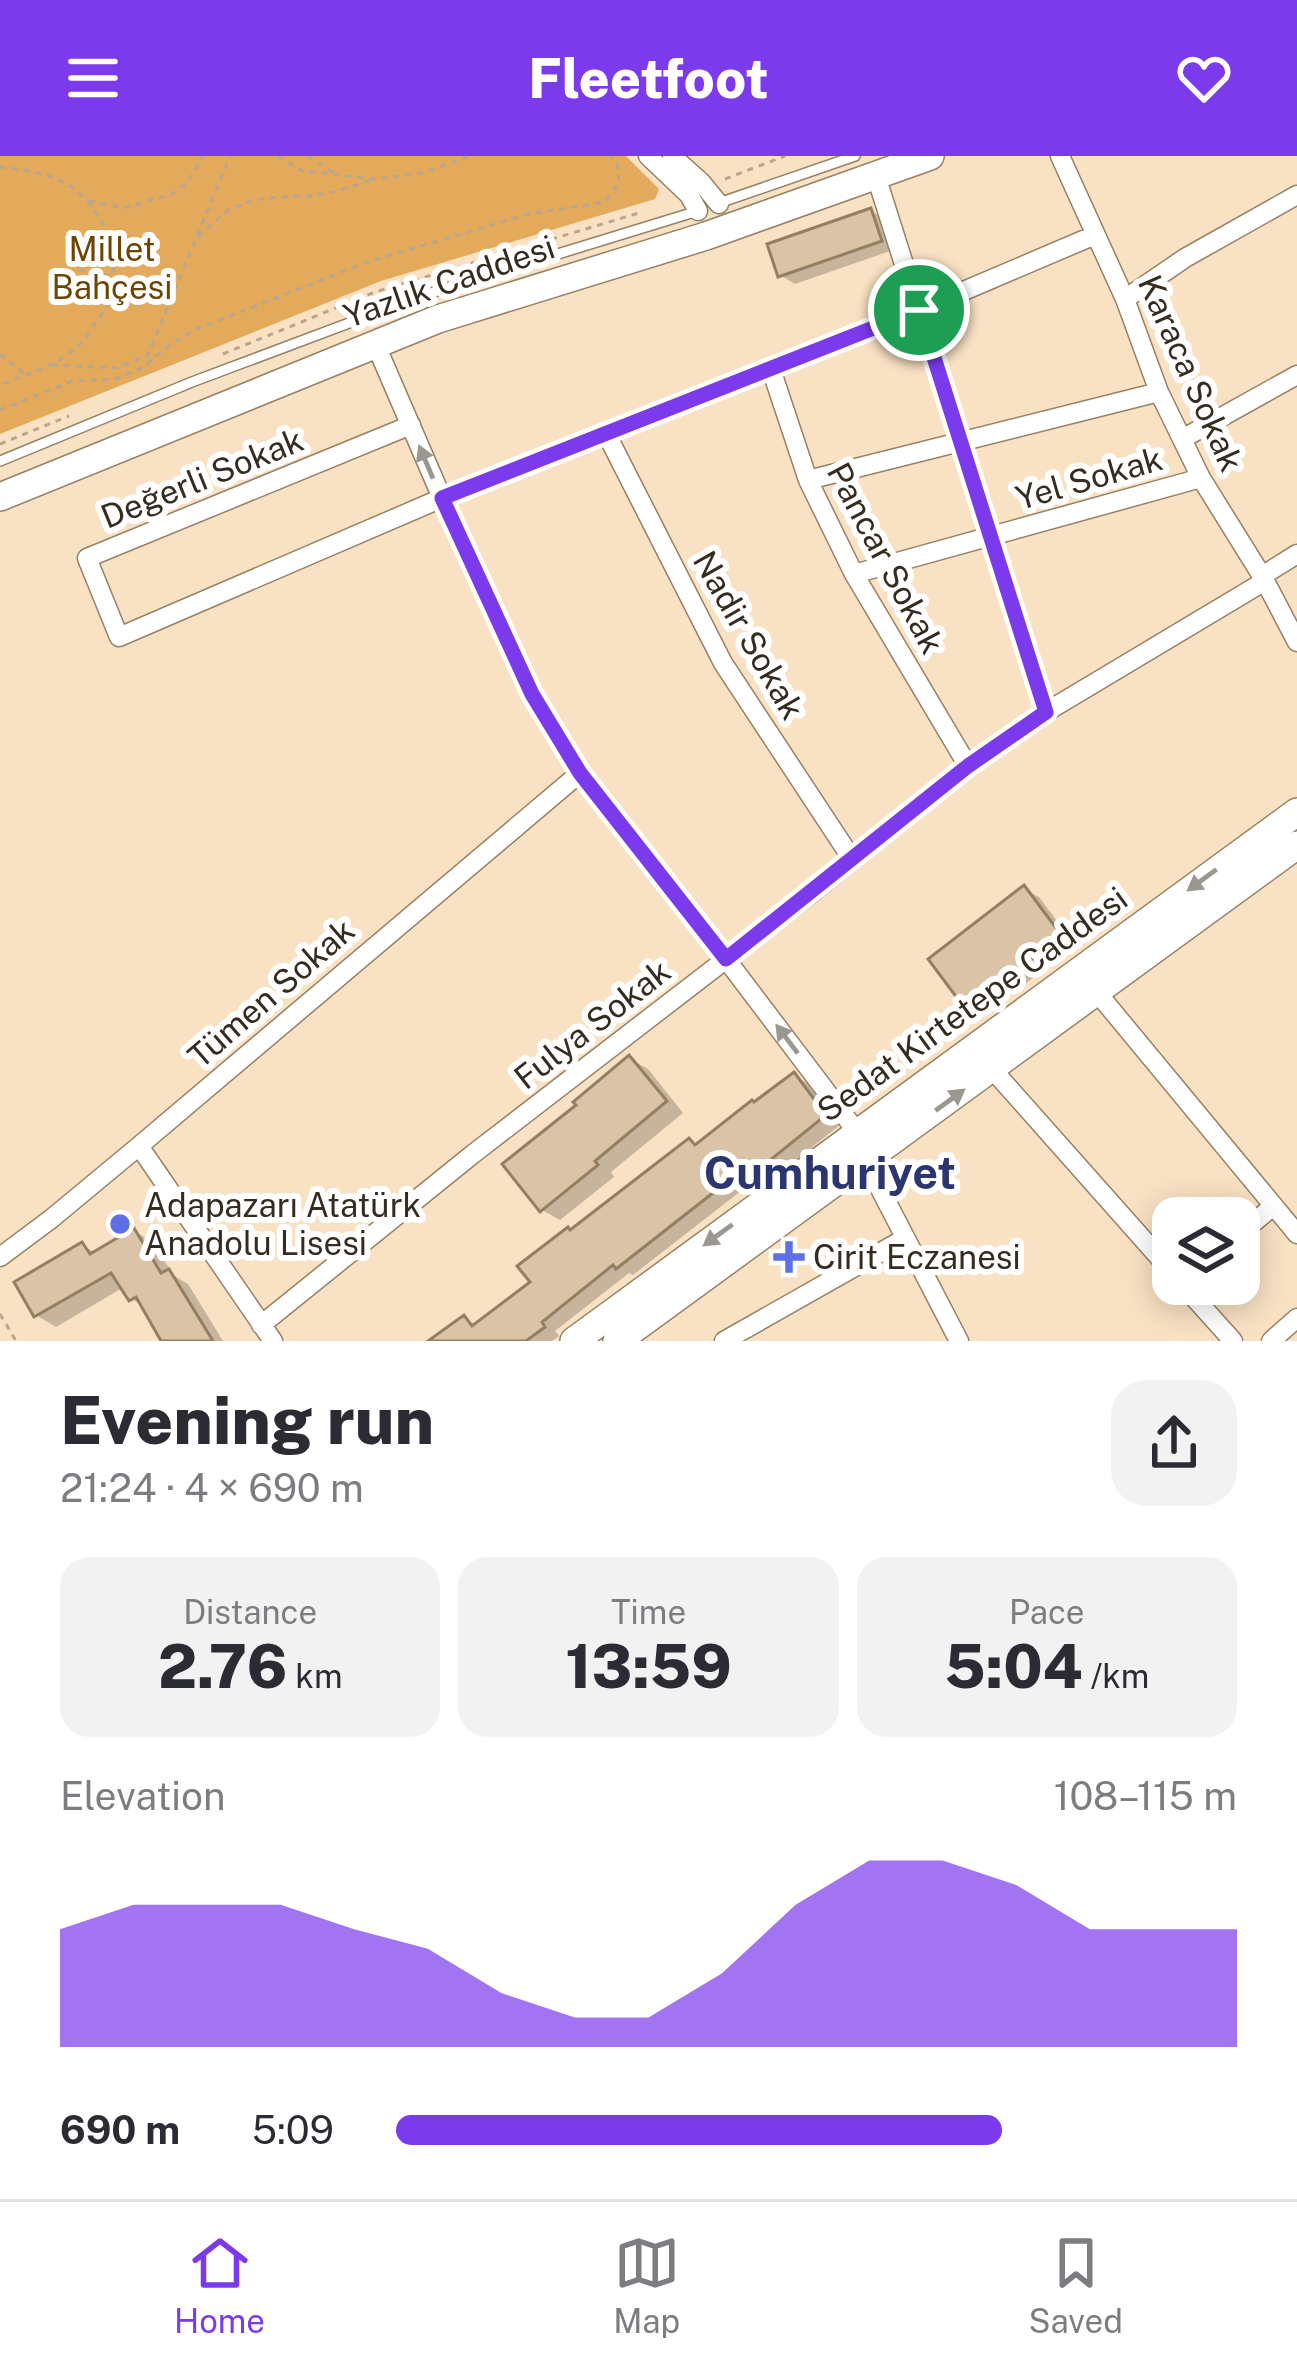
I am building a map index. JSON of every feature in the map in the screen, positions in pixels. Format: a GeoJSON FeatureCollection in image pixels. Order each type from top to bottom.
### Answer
{"type":"FeatureCollection","features":[{"type":"Feature","properties":{"kind":"main road","name":"Yazlık Caddesi"},"geometry":{"type":"LineString","coordinates":[[0,496],[438,319],[706,236],[930,156]]}},
{"type":"Feature","properties":{"kind":"main road","name":"Sedat Kirtetepe Caddesi"},"geometry":{"type":"LineString","coordinates":[[574,1341],[1297,812]]}},
{"type":"Feature","properties":{"kind":"main road","name":"Sedat Kirtetepe Caddesi"},"geometry":{"type":"LineString","coordinates":[[630,1337],[1095,990],[1294,849]]}},
{"type":"Feature","properties":{"kind":"street"},"geometry":{"type":"LineString","coordinates":[[648,156],[689,195],[698,211]]}},
{"type":"Feature","properties":{"kind":"street"},"geometry":{"type":"LineString","coordinates":[[672,156],[719,204]]}},
{"type":"Feature","properties":{"kind":"street"},"geometry":{"type":"LineString","coordinates":[[1060,156],[1099,244]]}},
{"type":"Feature","properties":{"kind":"street"},"geometry":{"type":"LineString","coordinates":[[1072,156],[1099,244]]}},
{"type":"Feature","properties":{"kind":"street"},"geometry":{"type":"LineString","coordinates":[[876,176],[1046,712]]}},
{"type":"Feature","properties":{"kind":"street"},"geometry":{"type":"LineString","coordinates":[[1125,299],[1185,258],[1297,195]]}},
{"type":"Feature","properties":{"kind":"street"},"geometry":{"type":"LineString","coordinates":[[442,498],[1099,244]]}},
{"type":"Feature","properties":{"kind":"street","name":"Karaca Sokak"},"geometry":{"type":"LineString","coordinates":[[1099,244],[1159,392],[1201,478],[1297,642]]}},
{"type":"Feature","properties":{"kind":"street"},"geometry":{"type":"LineString","coordinates":[[375,343],[532,694],[580,773],[857,1132]]}},
{"type":"Feature","properties":{"kind":"street","name":"Pancar Sokak"},"geometry":{"type":"LineString","coordinates":[[771,369],[808,480],[854,574],[968,766]]}},
{"type":"Feature","properties":{"kind":"street"},"geometry":{"type":"LineString","coordinates":[[1182,439],[1297,375]]}},
{"type":"Feature","properties":{"kind":"street"},"geometry":{"type":"LineString","coordinates":[[808,480],[1159,392]]}},
{"type":"Feature","properties":{"kind":"street","name":"Değerli Sokak"},"geometry":{"type":"LineString","coordinates":[[411,425],[87,558],[119,637],[442,498]]}},
{"type":"Feature","properties":{"kind":"street","name":"Nadir Sokak"},"geometry":{"type":"LineString","coordinates":[[606,434],[723,663],[852,859]]}},
{"type":"Feature","properties":{"kind":"street","name":"Yel Sokak"},"geometry":{"type":"LineString","coordinates":[[854,574],[1201,478]]}},
{"type":"Feature","properties":{"kind":"street","name":"Fulya Sokak"},"geometry":{"type":"LineString","coordinates":[[267,1333],[473,1154],[968,766],[1297,554]]}},
{"type":"Feature","properties":{"kind":"street","name":"Tümen Sokak"},"geometry":{"type":"LineString","coordinates":[[0,1257],[139,1146],[580,773]]}},
{"type":"Feature","properties":{"kind":"street"},"geometry":{"type":"LineString","coordinates":[[1095,990],[1297,1234]]}},
{"type":"Feature","properties":{"kind":"street"},"geometry":{"type":"LineString","coordinates":[[992,1069],[1152,1250]]}},
{"type":"Feature","properties":{"kind":"street"},"geometry":{"type":"LineString","coordinates":[[139,1146],[267,1333]]}},
{"type":"Feature","properties":{"kind":"street"},"geometry":{"type":"LineString","coordinates":[[866,1162],[957,1340]]}},
{"type":"Feature","properties":{"kind":"street"},"geometry":{"type":"LineString","coordinates":[[1260,1217],[1272,1207]]}},
{"type":"Feature","properties":{"kind":"street"},"geometry":{"type":"LineString","coordinates":[[724,1341],[904,1239]]}},
{"type":"Feature","properties":{"kind":"street"},"geometry":{"type":"LineString","coordinates":[[1201,1305],[1233,1341]]}},
{"type":"Feature","properties":{"kind":"street"},"geometry":{"type":"LineString","coordinates":[[1270,1341],[1297,1318]]}},
{"type":"Feature","properties":{"kind":"lane"},"geometry":{"type":"LineString","coordinates":[[0,461],[192,382],[422,296],[698,211],[855,156]]}},
{"type":"Feature","properties":{"kind":"path"},"geometry":{"type":"LineString","coordinates":[[87,200],[124,208],[172,194],[188,182],[203,156]]}},
{"type":"Feature","properties":{"kind":"path"},"geometry":{"type":"LineString","coordinates":[[50,365],[117,368],[148,355],[230,156]]}},
{"type":"Feature","properties":{"kind":"path"},"geometry":{"type":"LineString","coordinates":[[278,156],[303,171],[376,179]]}},
{"type":"Feature","properties":{"kind":"path"},"geometry":{"type":"LineString","coordinates":[[308,156],[338,176]]}},
{"type":"Feature","properties":{"kind":"path"},"geometry":{"type":"LineString","coordinates":[[196,238],[227,212],[253,200],[320,194],[422,173],[470,156]]}},
{"type":"Feature","properties":{"kind":"path"},"geometry":{"type":"LineString","coordinates":[[0,410],[72,381],[115,379],[142,368],[194,331],[370,261],[529,214],[605,202],[619,183],[617,161],[611,156]]}},
{"type":"Feature","properties":{"kind":"path"},"geometry":{"type":"LineString","coordinates":[[718,182],[785,156]]}},
{"type":"Feature","properties":{"kind":"path"},"geometry":{"type":"LineString","coordinates":[[0,166],[34,170],[67,183],[87,200],[106,230],[114,267],[108,302],[80,344],[50,365],[0,385]]}},
{"type":"Feature","properties":{"kind":"path"},"geometry":{"type":"LineString","coordinates":[[79,271],[112,277]]}},
{"type":"Feature","properties":{"kind":"path"},"geometry":{"type":"LineString","coordinates":[[0,354],[26,375]]}},
{"type":"Feature","properties":{"kind":"path"},"geometry":{"type":"LineString","coordinates":[[0,1314],[16,1341]]}},
{"type":"Feature","properties":{"kind":"green space","name":"Millet Bahçesi"},"geometry":{"type":"Polygon","coordinates":[[[0,156],[626,156],[659,189],[655,199],[381,281],[0,434],[0,156]]]}},
{"type":"Feature","properties":{"kind":"building"},"geometry":{"type":"Polygon","coordinates":[[[871,208],[882,241],[778,277],[767,244],[871,208]]]}},
{"type":"Feature","properties":{"kind":"building"},"geometry":{"type":"Polygon","coordinates":[[[1024,885],[1062,936],[966,1010],[928,959],[1024,885]]]}},
{"type":"Feature","properties":{"kind":"building"},"geometry":{"type":"Polygon","coordinates":[[[629,1055],[667,1101],[540,1212],[502,1164],[629,1055]]]}},
{"type":"Feature","properties":{"kind":"building"},"geometry":{"type":"Polygon","coordinates":[[[794,1072],[826,1115],[738,1186],[732,1178],[616,1269],[613,1265],[542,1322],[545,1327],[526,1341],[428,1341],[464,1315],[472,1326],[530,1282],[517,1266],[689,1138],[695,1145],[794,1072]]]}},
{"type":"Feature","properties":{"kind":"building"},"geometry":{"type":"Polygon","coordinates":[[[134,1228],[161,1273],[169,1269],[213,1341],[161,1341],[136,1297],[129,1301],[111,1273],[34,1317],[14,1282],[82,1242],[90,1254],[134,1228]]]}},
{"type":"Feature","properties":{"kind":"place","name":"Adapazarı Atatürk Anadolu Lisesi"},"geometry":{"type":"Point","coordinates":[120,1224]}},
{"type":"Feature","properties":{"kind":"place","name":"Cirit Eczanesi"},"geometry":{"type":"Point","coordinates":[789,1257]}},
{"type":"Feature","properties":{"kind":"district","name":"Cumhuriyet"},"geometry":{"type":"Point","coordinates":[830,1173]}},
{"type":"Feature","properties":{"kind":"route"},"geometry":{"type":"LineString","coordinates":[[919,310],[1046,712],[968,766],[726,959],[580,773],[532,694],[442,498],[919,310]]}}]}
